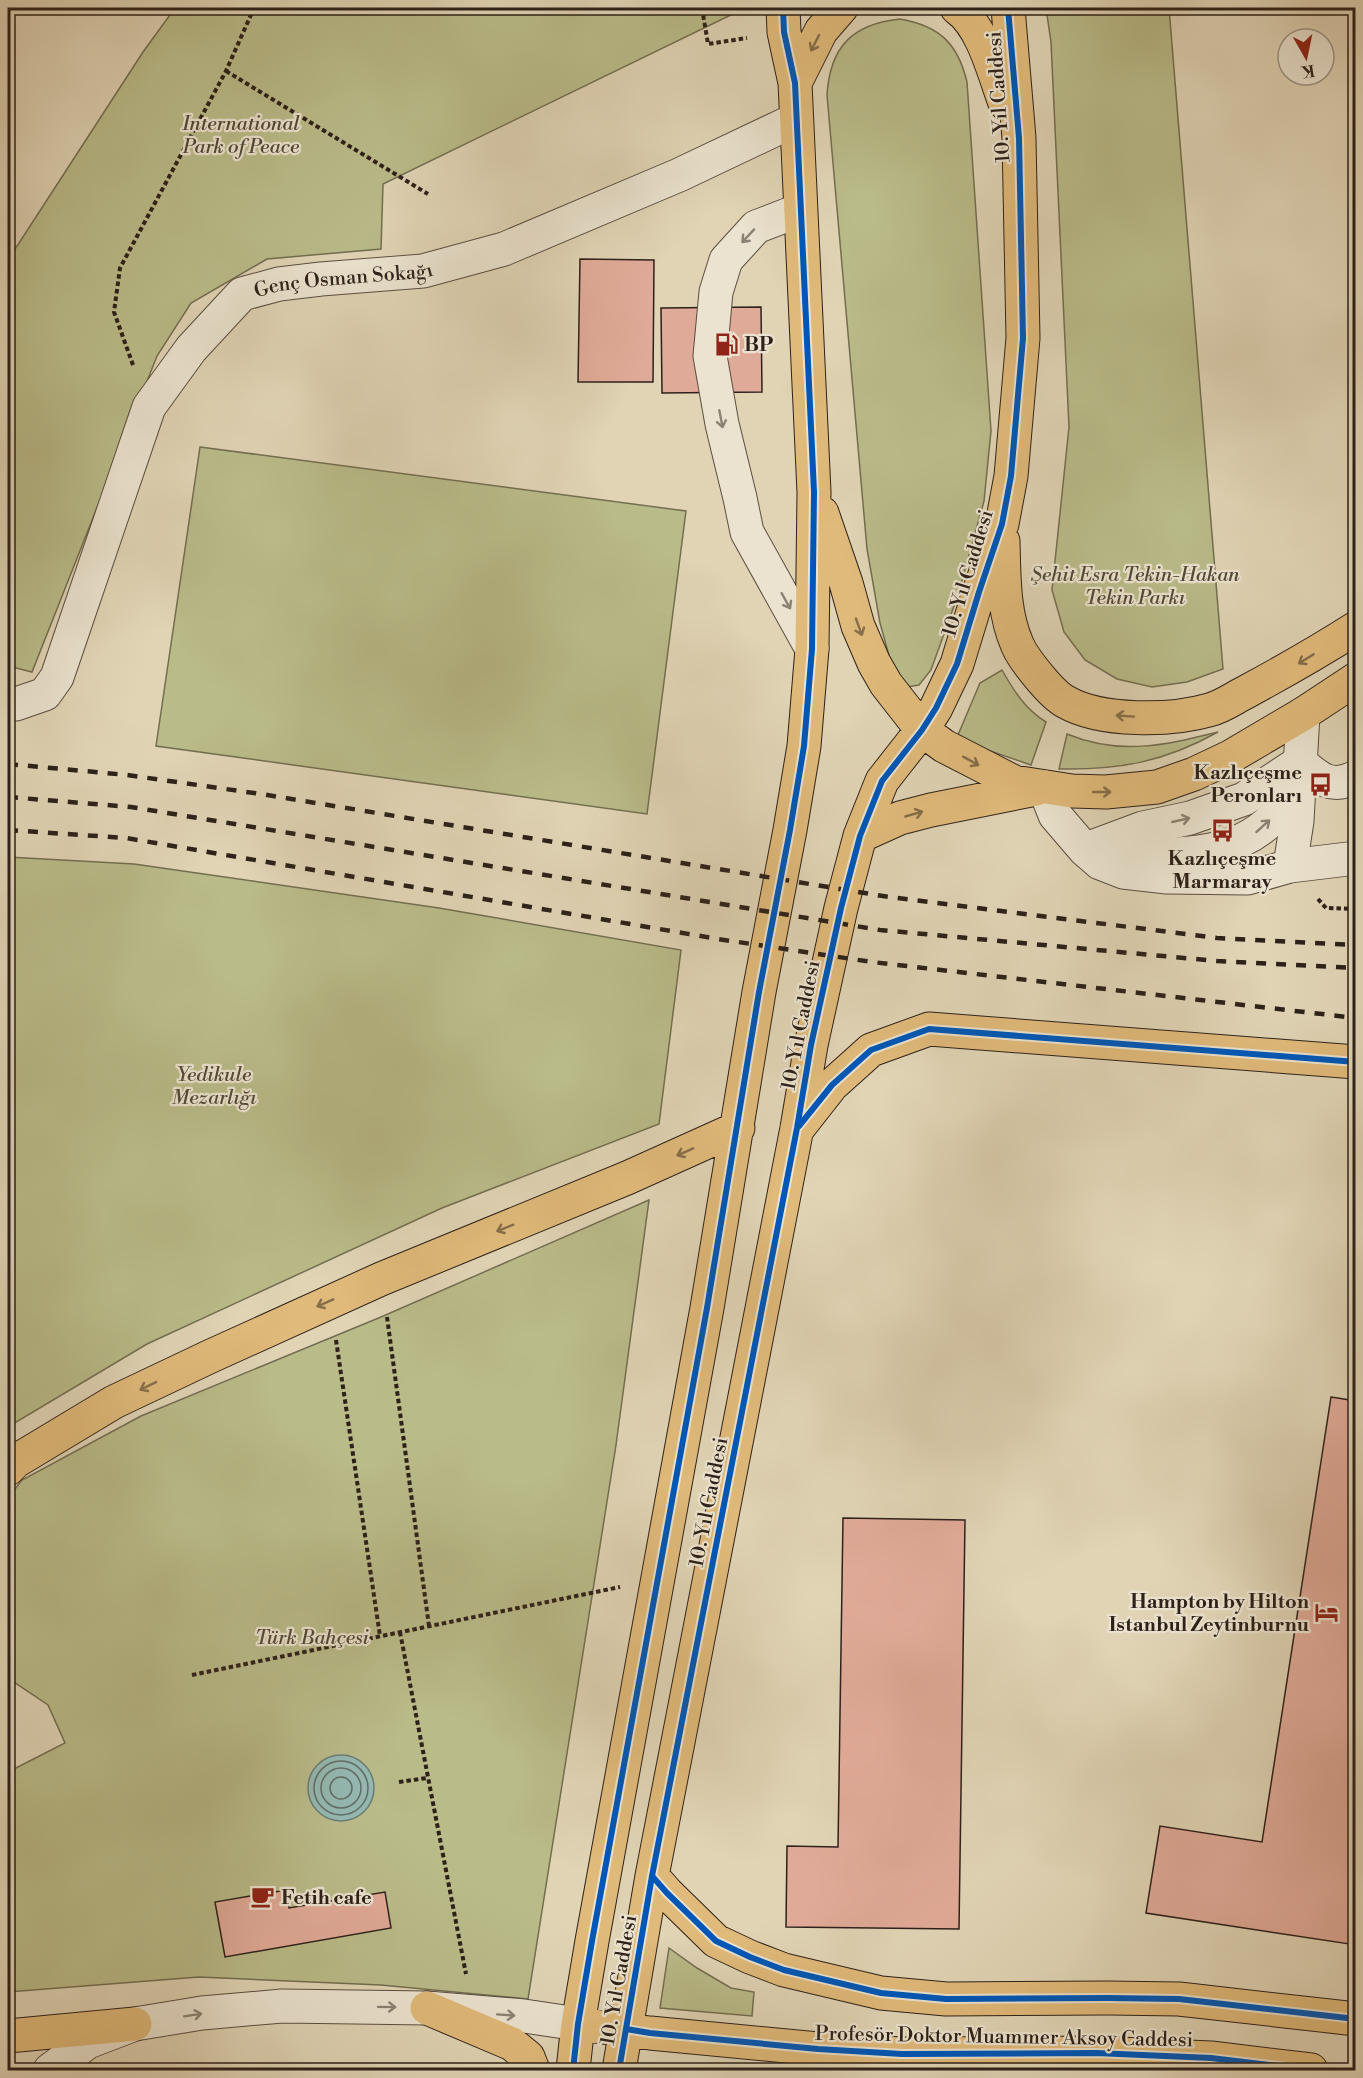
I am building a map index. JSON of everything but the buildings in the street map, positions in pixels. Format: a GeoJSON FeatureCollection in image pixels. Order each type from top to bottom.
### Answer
{"type":"FeatureCollection","features":[{"type":"Feature","properties":{"kind":"main road","name":"10. Yıl Caddesi"},"geometry":{"type":"LineString","coordinates":[[573,2070],[578,2024],[804,746],[812,648],[814,492],[795,83],[784,32],[783,8]]}},
{"type":"Feature","properties":{"kind":"main road"},"geometry":{"type":"LineString","coordinates":[[795,83],[821,31],[841,8]]}},
{"type":"Feature","properties":{"kind":"main road"},"geometry":{"type":"LineString","coordinates":[[957,8],[964,12],[981,39],[1019,138]]}},
{"type":"Feature","properties":{"kind":"main road","name":"10. Yıl Caddesi"},"geometry":{"type":"LineString","coordinates":[[619,2070],[652,1876],[797,1128],[811,1045],[841,908],[860,836],[882,781],[922,730],[936,708],[957,664],[1002,524],[1011,476],[1023,338],[1019,138],[1008,8]]}},
{"type":"Feature","properties":{"kind":"main road"},"geometry":{"type":"LineString","coordinates":[[814,492],[846,583],[858,626],[873,663],[886,684],[922,730],[944,746],[1014,782],[1072,791],[1106,792],[1157,787],[1194,774],[1230,757],[1304,714],[1356,679]]}},
{"type":"Feature","properties":{"kind":"main road"},"geometry":{"type":"LineString","coordinates":[[1002,524],[1006,605],[1017,645],[1039,676],[1065,702],[1093,714],[1179,716],[1211,710],[1300,663],[1356,628]]}},
{"type":"Feature","properties":{"kind":"main road"},"geometry":{"type":"LineString","coordinates":[[860,836],[900,819],[931,810],[1044,787]]}},
{"type":"Feature","properties":{"kind":"main road"},"geometry":{"type":"LineString","coordinates":[[797,1128],[832,1085],[871,1050],[928,1029],[1356,1062]]}},
{"type":"Feature","properties":{"kind":"main road"},"geometry":{"type":"LineString","coordinates":[[8,1469],[16,1461],[114,1402],[330,1301],[616,1182],[738,1128]]}},
{"type":"Feature","properties":{"kind":"main road","name":"Profesör Doktor Muammer Aksoy Caddesi"},"geometry":{"type":"LineString","coordinates":[[652,1876],[716,1941],[784,1970],[881,1993],[946,1999],[1179,2000],[1356,2019]]}},
{"type":"Feature","properties":{"kind":"main road"},"geometry":{"type":"LineString","coordinates":[[427,2008],[512,2043],[528,2057],[533,2070]]}},
{"type":"Feature","properties":{"kind":"main road"},"geometry":{"type":"LineString","coordinates":[[8,2036],[135,2024]]}},
{"type":"Feature","properties":{"kind":"main road","name":"Profesör Doktor Muammer Aksoy Caddesi"},"geometry":{"type":"LineString","coordinates":[[578,2024],[818,2049],[902,2054],[1096,2053],[1200,2058],[1311,2070]]}},
{"type":"Feature","properties":{"kind":"main road"},"geometry":{"type":"LineString","coordinates":[[864,2070],[902,2054]]}},
{"type":"Feature","properties":{"kind":"street","name":"Genç Osman Sokağı"},"geometry":{"type":"LineString","coordinates":[[8,704],[16,704],[45,694],[57,677],[149,407],[191,349],[242,294],[279,284],[423,271],[504,249],[679,175],[795,120]]}},
{"type":"Feature","properties":{"kind":"street"},"geometry":{"type":"LineString","coordinates":[[800,210],[756,227],[726,260],[716,292],[710,356],[722,424],[747,532],[812,648]]}},
{"type":"Feature","properties":{"kind":"street"},"geometry":{"type":"LineString","coordinates":[[1290,866],[1297,821],[1304,714]]}},
{"type":"Feature","properties":{"kind":"street"},"geometry":{"type":"LineString","coordinates":[[1300,762],[1320,780],[1346,782],[1356,777]]}},
{"type":"Feature","properties":{"kind":"street"},"geometry":{"type":"LineString","coordinates":[[1085,849],[1118,855],[1192,854],[1231,845],[1257,832],[1279,812],[1300,762]]}},
{"type":"Feature","properties":{"kind":"street"},"geometry":{"type":"LineString","coordinates":[[1044,787],[1055,815],[1085,849],[1100,863],[1123,872],[1167,877],[1248,878],[1290,866],[1356,858]]}},
{"type":"Feature","properties":{"kind":"street"},"geometry":{"type":"LineString","coordinates":[[50,2070],[88,2042],[135,2024],[202,2013],[282,2006],[427,2008],[524,2016],[578,2024]]}},
{"type":"Feature","properties":{"kind":"path"},"geometry":{"type":"LineString","coordinates":[[149,407],[114,312],[120,268],[226,71],[254,8]]}},
{"type":"Feature","properties":{"kind":"path"},"geometry":{"type":"LineString","coordinates":[[702,8],[708,44]]}},
{"type":"Feature","properties":{"kind":"path"},"geometry":{"type":"LineString","coordinates":[[226,71],[428,194]]}},
{"type":"Feature","properties":{"kind":"path"},"geometry":{"type":"LineString","coordinates":[[381,1279],[429,1626]]}},
{"type":"Feature","properties":{"kind":"path"},"geometry":{"type":"LineString","coordinates":[[330,1301],[380,1636]]}},
{"type":"Feature","properties":{"kind":"path"},"geometry":{"type":"LineString","coordinates":[[192,1675],[613,1588],[657,1582]]}},
{"type":"Feature","properties":{"kind":"path"},"geometry":{"type":"LineString","coordinates":[[400,1632],[474,2013]]}},
{"type":"Feature","properties":{"kind":"path"},"geometry":{"type":"LineString","coordinates":[[399,1782],[427,1778]]}},
{"type":"Feature","properties":{"kind":"green space","name":"International Park of Peace"},"geometry":{"type":"Polygon","coordinates":[[[175,8],[739,8],[739,11],[383,184],[381,249],[267,259],[191,303],[157,356],[32,672],[8,666],[8,260],[143,52],[175,8]]]}},
{"type":"Feature","properties":{"kind":"green space","name":"Şehit Esra Tekin-Hakan Tekin Parkı"},"geometry":{"type":"Polygon","coordinates":[[[1046,8],[1169,8],[1223,669],[1187,682],[1152,687],[1117,679],[1085,660],[1064,632],[1052,590],[1069,427],[1051,42],[1046,8]]]}},
{"type":"Feature","properties":{"kind":"green space"},"geometry":{"type":"Polygon","coordinates":[[[900,19],[926,26],[945,39],[958,57],[967,82],[991,431],[984,501],[958,595],[931,670],[919,685],[907,687],[893,670],[880,623],[867,549],[827,95],[833,64],[847,41],[869,26],[900,19]]]}},
{"type":"Feature","properties":{"kind":"green space"},"geometry":{"type":"Polygon","coordinates":[[[200,447],[686,511],[647,814],[156,746],[200,447]]]}},
{"type":"Feature","properties":{"kind":"green space"},"geometry":{"type":"Polygon","coordinates":[[[1002,670],[1026,705],[1046,722],[1031,765],[979,747],[958,735],[980,683],[1002,670]]]}},
{"type":"Feature","properties":{"kind":"green space"},"geometry":{"type":"Polygon","coordinates":[[[1218,732],[1179,751],[1141,762],[1102,768],[1059,769],[1067,734],[1106,745],[1142,746],[1180,741],[1218,732]]]}},
{"type":"Feature","properties":{"kind":"green space","name":"Yedikule Mezarlığı"},"geometry":{"type":"Polygon","coordinates":[[[8,857],[134,864],[439,908],[681,950],[659,1124],[442,1208],[147,1344],[8,1427],[8,857]]]}},
{"type":"Feature","properties":{"kind":"green space","name":"Türk Bahçesi"},"geometry":{"type":"Polygon","coordinates":[[[649,1200],[616,1445],[528,1999],[381,1985],[199,1977],[8,1992],[8,1772],[65,1743],[48,1705],[8,1678],[8,1498],[22,1480],[141,1416],[381,1317],[649,1200]]]}},
{"type":"Feature","properties":{"kind":"green space"},"geometry":{"type":"Polygon","coordinates":[[[669,1948],[731,1988],[754,1992],[752,2016],[660,2008],[669,1948]]]}},
{"type":"Feature","properties":{"kind":"water"},"geometry":{"type":"Polygon","coordinates":[[[334,1755],[348,1755],[360,1760],[369,1769],[374,1788],[372,1801],[365,1812],[348,1821],[334,1821],[322,1816],[313,1807],[308,1795],[308,1781],[313,1769],[322,1760],[334,1755]]]}},
{"type":"Feature","properties":{"kind":"railway"},"geometry":{"type":"LineString","coordinates":[[8,764],[127,775],[261,794],[889,897],[1217,938],[1356,945]]}},
{"type":"Feature","properties":{"kind":"railway"},"geometry":{"type":"LineString","coordinates":[[8,797],[131,807],[880,930],[1217,961],[1356,968]]}},
{"type":"Feature","properties":{"kind":"railway"},"geometry":{"type":"LineString","coordinates":[[8,830],[126,838],[718,939],[872,962],[1356,1018]]}},
{"type":"Feature","properties":{"kind":"cycle path"},"geometry":{"type":"LineString","coordinates":[[573,2070],[592,1941],[707,1308],[759,992],[804,746],[812,649],[814,492],[795,83],[784,32],[783,8]]}},
{"type":"Feature","properties":{"kind":"cycle path"},"geometry":{"type":"LineString","coordinates":[[619,2070],[652,1876],[797,1128],[811,1045],[841,908],[860,836],[882,781],[922,730],[936,708],[957,664],[1002,524],[1011,476],[1023,338],[1019,138],[1008,8]]}},
{"type":"Feature","properties":{"kind":"cycle path"},"geometry":{"type":"LineString","coordinates":[[799,1126],[832,1085],[871,1050],[929,1029],[1356,1062]]}},
{"type":"Feature","properties":{"kind":"cycle path"},"geometry":{"type":"LineString","coordinates":[[652,1876],[716,1941],[784,1970],[881,1993],[946,1999],[1179,1999],[1356,2019]]}},
{"type":"Feature","properties":{"kind":"cycle path"},"geometry":{"type":"LineString","coordinates":[[626,2029],[818,2049],[902,2054],[1096,2053],[1211,2058],[1311,2070]]}},
{"type":"Feature","properties":{"kind":"place","name":"BP"},"geometry":{"type":"Point","coordinates":[726,344]}},
{"type":"Feature","properties":{"kind":"place","name":"Kazlıçeşme Peronları"},"geometry":{"type":"Point","coordinates":[1320,784]}},
{"type":"Feature","properties":{"kind":"place","name":"Kazlıçeşme Marmaray"},"geometry":{"type":"Point","coordinates":[1222,830]}},
{"type":"Feature","properties":{"kind":"place","name":"Hampton by Hilton Istanbul Zeytinburnu"},"geometry":{"type":"Point","coordinates":[1327,1613]}},
{"type":"Feature","properties":{"kind":"place","name":"Fetih cafe"},"geometry":{"type":"Point","coordinates":[263,1897]}}]}
